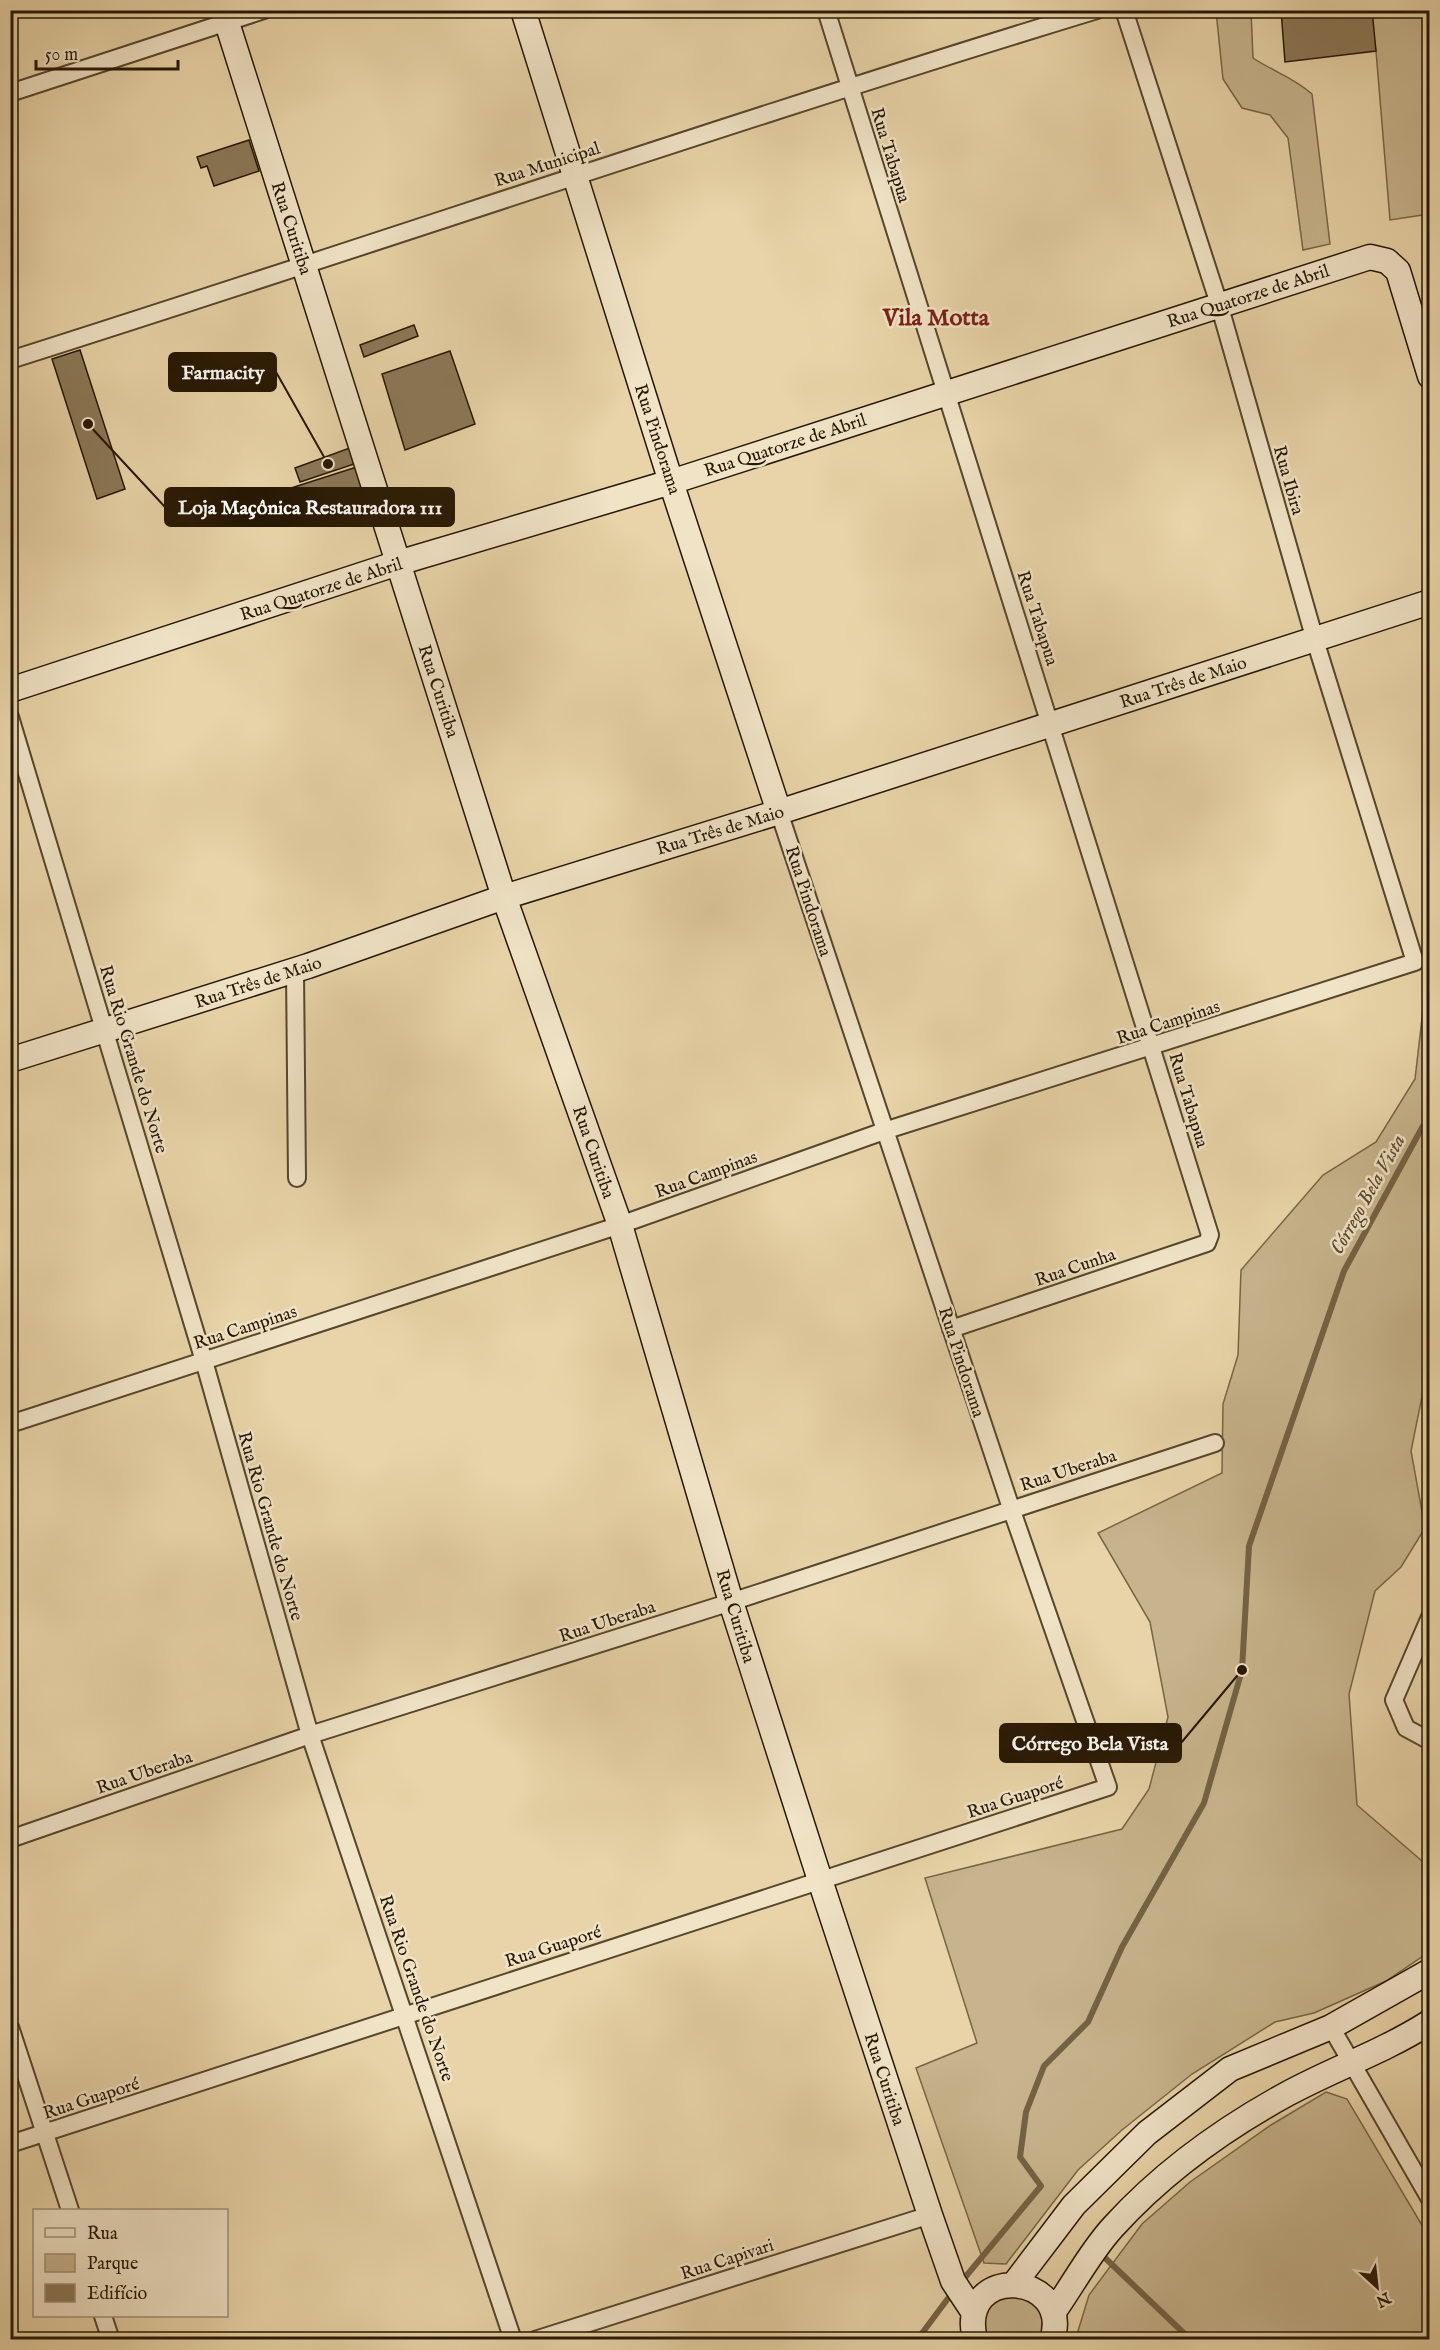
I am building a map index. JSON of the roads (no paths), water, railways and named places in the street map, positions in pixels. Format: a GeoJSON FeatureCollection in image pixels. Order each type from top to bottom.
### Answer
{"type":"FeatureCollection","features":[{"type":"Feature","properties":{"kind":"street"},"geometry":{"type":"LineString","coordinates":[[10,93],[225,17],[264,10]]}},
{"type":"Feature","properties":{"kind":"street","name":"Rua Pindorama"},"geometry":{"type":"LineString","coordinates":[[523,10],[671,482],[884,1131],[1108,1787]]}},
{"type":"Feature","properties":{"kind":"street","name":"Rua Tabapua"},"geometry":{"type":"LineString","coordinates":[[826,10],[944,394],[1052,724],[1153,1047],[1209,1239]]}},
{"type":"Feature","properties":{"kind":"street","name":"Rua Municipal"},"geometry":{"type":"LineString","coordinates":[[10,360],[304,267],[850,86],[1097,10]]}},
{"type":"Feature","properties":{"kind":"street","name":"Rua Ibira"},"geometry":{"type":"LineString","coordinates":[[1124,10],[1219,304],[1315,640],[1414,962]]}},
{"type":"Feature","properties":{"kind":"street","name":"Rua Curitiba"},"geometry":{"type":"LineString","coordinates":[[225,17],[504,897],[620,1225],[731,1602],[820,1880],[953,2281],[973,2301]]}},
{"type":"Feature","properties":{"kind":"street","name":"Rua Quatorze de Abril"},"geometry":{"type":"LineString","coordinates":[[10,690],[398,563],[671,482],[1370,257],[1387,261],[1398,271],[1430,376]]}},
{"type":"Feature","properties":{"kind":"street","name":"Rua Três de Maio"},"geometry":{"type":"LineString","coordinates":[[10,1060],[295,970],[504,897],[779,812],[1430,602]]}},
{"type":"Feature","properties":{"kind":"street","name":"Rua Rio Grande do Norte"},"geometry":{"type":"LineString","coordinates":[[10,717],[204,1361],[310,1735],[513,2340]]}},
{"type":"Feature","properties":{"kind":"street","name":"Rua Campinas"},"geometry":{"type":"LineString","coordinates":[[10,1424],[620,1225],[884,1131],[1414,962]]}},
{"type":"Feature","properties":{"kind":"street"},"geometry":{"type":"LineString","coordinates":[[295,970],[297,1178]]}},
{"type":"Feature","properties":{"kind":"street","name":"Rua Cunha"},"geometry":{"type":"LineString","coordinates":[[951,1329],[1207,1243],[1209,1239]]}},
{"type":"Feature","properties":{"kind":"street","name":"Rua Uberaba"},"geometry":{"type":"LineString","coordinates":[[10,1839],[310,1735],[731,1602],[1011,1508],[1215,1443]]}},
{"type":"Feature","properties":{"kind":"street"},"geometry":{"type":"LineString","coordinates":[[1430,1617],[1394,1700],[1406,1728],[1430,1741]]}},
{"type":"Feature","properties":{"kind":"street","name":"Rua Guaporé"},"geometry":{"type":"LineString","coordinates":[[10,2145],[405,2014],[1108,1787]]}},
{"type":"Feature","properties":{"kind":"street"},"geometry":{"type":"LineString","coordinates":[[1014,2284],[1074,2205],[1147,2133],[1230,2069],[1331,2027],[1430,1971]]}},
{"type":"Feature","properties":{"kind":"street"},"geometry":{"type":"LineString","coordinates":[[1053,2332],[1112,2228],[1167,2175],[1227,2130],[1287,2095],[1350,2063],[1375,2054],[1430,2022]]}},
{"type":"Feature","properties":{"kind":"street"},"geometry":{"type":"LineString","coordinates":[[10,2027],[69,2209]]}},
{"type":"Feature","properties":{"kind":"street"},"geometry":{"type":"LineString","coordinates":[[1331,2027],[1430,2199]]}},
{"type":"Feature","properties":{"kind":"street","name":"Rua Capivari"},"geometry":{"type":"LineString","coordinates":[[535,2340],[930,2215]]}},
{"type":"Feature","properties":{"kind":"street"},"geometry":{"type":"LineString","coordinates":[[975,2340],[972,2327],[973,2301],[1003,2285],[1027,2286],[1038,2292],[1047,2302],[1053,2332]]}},
{"type":"Feature","properties":{"kind":"street"},"geometry":{"type":"LineString","coordinates":[[103,2317],[111,2340]]}},
{"type":"Feature","properties":{"kind":"waterway","name":"Córrego Bela Vista"},"geometry":{"type":"LineString","coordinates":[[962,2281],[1041,2186],[1020,2157],[1026,2112],[1044,2066],[1088,2022],[1122,1947],[1204,1803],[1242,1670],[1249,1546],[1344,1271],[1430,1113]]}},
{"type":"Feature","properties":{"kind":"waterway","name":"Córrego Bela Vista"},"geometry":{"type":"LineString","coordinates":[[1103,2256],[1191,2340]]}},
{"type":"Feature","properties":{"kind":"waterway"},"geometry":{"type":"LineString","coordinates":[[917,2340],[952,2293]]}},
{"type":"Feature","properties":{"kind":"place","name":"Loja Maçônica Restauradora 111"},"geometry":{"type":"Point","coordinates":[88,424]}},
{"type":"Feature","properties":{"kind":"place","name":"Farmacity"},"geometry":{"type":"Point","coordinates":[328,464]}},
{"type":"Feature","properties":{"kind":"place","name":"Córrego Bela Vista"},"geometry":{"type":"Point","coordinates":[1242,1670]}},
{"type":"Feature","properties":{"kind":"district","name":"Vila Motta"},"geometry":{"type":"Point","coordinates":[936,317]}}]}
